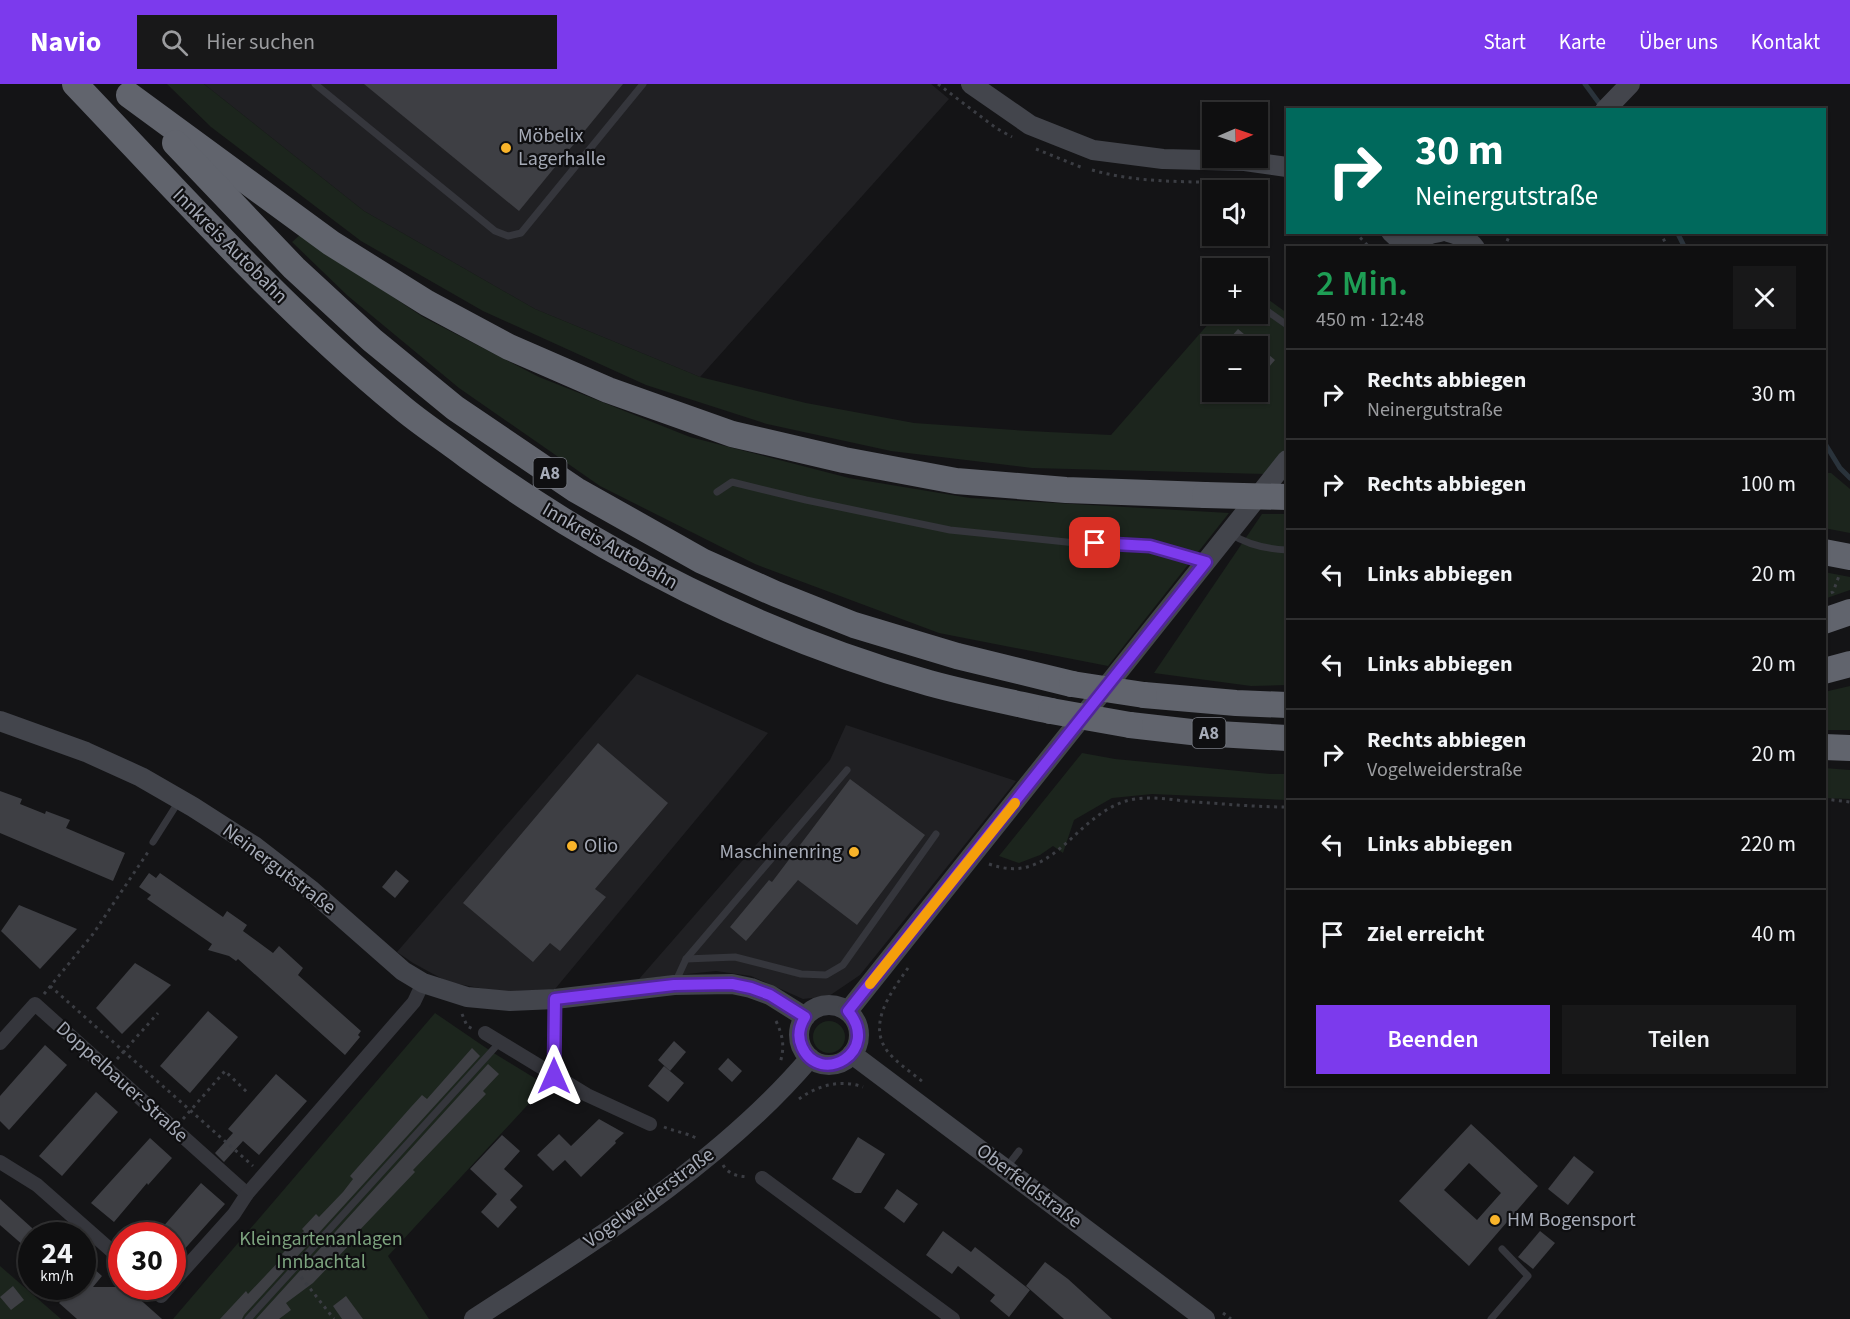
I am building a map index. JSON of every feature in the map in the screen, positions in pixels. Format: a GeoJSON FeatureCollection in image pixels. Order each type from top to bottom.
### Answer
{"type":"FeatureCollection","features":[{"type":"Feature","properties":{"kind":"highway","name":"Innkreis Autobahn"},"geometry":{"type":"LineString","coordinates":[[75,84],[228,246],[316,332],[401,408],[504,483],[626,558],[706,599],[807,641],[839,654],[929,683],[1051,711],[1130,725],[1200,733],[1286,738]]}},
{"type":"Feature","properties":{"kind":"highway","name":"Innkreis Autobahn"},"geometry":{"type":"LineString","coordinates":[[124,89],[294,268],[372,340],[455,408],[576,490],[702,561],[854,625],[957,656],[1072,684],[1144,694],[1236,703],[1286,705]]}},
{"type":"Feature","properties":{"kind":"highway"},"geometry":{"type":"LineString","coordinates":[[124,89],[331,243],[427,303],[509,347],[608,390],[732,434],[844,460],[956,481],[1066,490],[1286,498]]}},
{"type":"Feature","properties":{"kind":"highway"},"geometry":{"type":"LineString","coordinates":[[1826,552],[1850,557]]}},
{"type":"Feature","properties":{"kind":"highway"},"geometry":{"type":"LineString","coordinates":[[1826,620],[1850,612]]}},
{"type":"Feature","properties":{"kind":"highway"},"geometry":{"type":"LineString","coordinates":[[1826,670],[1850,664]]}},
{"type":"Feature","properties":{"kind":"highway"},"geometry":{"type":"LineString","coordinates":[[1826,747],[1850,748]]}},
{"type":"Feature","properties":{"kind":"main road"},"geometry":{"type":"LineString","coordinates":[[971,84],[1030,125],[1093,150],[1163,159],[1245,161],[1286,167]]}},
{"type":"Feature","properties":{"kind":"main road"},"geometry":{"type":"LineString","coordinates":[[1609,106],[1630,84]]}},
{"type":"Feature","properties":{"kind":"main road"},"geometry":{"type":"LineString","coordinates":[[1393,234],[1407,246]]}},
{"type":"Feature","properties":{"kind":"main road"},"geometry":{"type":"LineString","coordinates":[[1411,246],[1430,234]]}},
{"type":"Feature","properties":{"kind":"main road"},"geometry":{"type":"LineString","coordinates":[[1455,234],[1476,241]]}},
{"type":"Feature","properties":{"kind":"main road"},"geometry":{"type":"LineString","coordinates":[[848,1011],[1286,461]]}},
{"type":"Feature","properties":{"kind":"main road","name":"Neinergutstraße"},"geometry":{"type":"LineString","coordinates":[[0,721],[86,752],[141,777],[180,800],[254,846],[312,891],[403,971],[423,982],[467,997],[510,1001],[555,999],[674,985],[720,984],[751,988],[770,995],[805,1017]]}},
{"type":"Feature","properties":{"kind":"main road"},"geometry":{"type":"LineString","coordinates":[[825,1005],[841,1007],[848,1011],[858,1027],[859,1036],[852,1054],[837,1064],[827,1065],[810,1058],[804,1051],[799,1034],[805,1017],[811,1011],[825,1005]]}},
{"type":"Feature","properties":{"kind":"main road","name":"Oberfeldstraße"},"geometry":{"type":"LineString","coordinates":[[852,1054],[1205,1319]]}},
{"type":"Feature","properties":{"kind":"main road","name":"Vogelweiderstraße"},"geometry":{"type":"LineString","coordinates":[[474,1319],[717,1158],[810,1058]]}},
{"type":"Feature","properties":{"kind":"street"},"geometry":{"type":"LineString","coordinates":[[186,1267],[234,1214],[263,1175],[414,1002],[423,982]]}},
{"type":"Feature","properties":{"kind":"street"},"geometry":{"type":"LineString","coordinates":[[554,1076],[555,999]]}},
{"type":"Feature","properties":{"kind":"street"},"geometry":{"type":"LineString","coordinates":[[0,1042],[35,1005]]}},
{"type":"Feature","properties":{"kind":"street","name":"Doppelbauer-Straße"},"geometry":{"type":"LineString","coordinates":[[35,1005],[247,1194]]}},
{"type":"Feature","properties":{"kind":"street"},"geometry":{"type":"LineString","coordinates":[[485,1034],[587,1095],[650,1124]]}},
{"type":"Feature","properties":{"kind":"street"},"geometry":{"type":"LineString","coordinates":[[0,1162],[37,1185],[108,1248]]}},
{"type":"Feature","properties":{"kind":"street"},"geometry":{"type":"LineString","coordinates":[[762,1178],[953,1319]]}},
{"type":"Feature","properties":{"kind":"lane"},"geometry":{"type":"LineString","coordinates":[[315,84],[495,231],[508,236],[521,232],[643,84]]}},
{"type":"Feature","properties":{"kind":"lane"},"geometry":{"type":"LineString","coordinates":[[1268,312],[1286,324]]}},
{"type":"Feature","properties":{"kind":"lane"},"geometry":{"type":"LineString","coordinates":[[717,492],[732,482],[950,530],[1076,543],[1150,546],[1206,562]]}},
{"type":"Feature","properties":{"kind":"lane"},"geometry":{"type":"LineString","coordinates":[[1229,532],[1240,540],[1267,549],[1286,550]]}},
{"type":"Feature","properties":{"kind":"lane"},"geometry":{"type":"LineString","coordinates":[[674,985],[686,959],[847,770]]}},
{"type":"Feature","properties":{"kind":"lane"},"geometry":{"type":"LineString","coordinates":[[153,842],[180,800]]}},
{"type":"Feature","properties":{"kind":"lane"},"geometry":{"type":"LineString","coordinates":[[686,959],[735,957],[801,974],[826,975],[843,966],[936,834]]}},
{"type":"Feature","properties":{"kind":"lane"},"geometry":{"type":"LineString","coordinates":[[248,1319],[500,1042]]}},
{"type":"Feature","properties":{"kind":"lane"},"geometry":{"type":"LineString","coordinates":[[1005,1168],[1019,1151]]}},
{"type":"Feature","properties":{"kind":"lane"},"geometry":{"type":"LineString","coordinates":[[1491,1319],[1528,1276],[1502,1249]]}},
{"type":"Feature","properties":{"kind":"path"},"geometry":{"type":"LineString","coordinates":[[947,91],[954,84]]}},
{"type":"Feature","properties":{"kind":"path"},"geometry":{"type":"LineString","coordinates":[[1357,234],[1368,246]]}},
{"type":"Feature","properties":{"kind":"path"},"geometry":{"type":"LineString","coordinates":[[974,855],[1003,869],[1021,869],[1039,864],[1059,850],[1097,815],[1120,803],[1147,798],[1286,807]]}},
{"type":"Feature","properties":{"kind":"path"},"geometry":{"type":"LineString","coordinates":[[1826,799],[1850,802]]}},
{"type":"Feature","properties":{"kind":"path"},"geometry":{"type":"LineString","coordinates":[[35,1005],[93,934],[153,842]]}},
{"type":"Feature","properties":{"kind":"path"},"geometry":{"type":"LineString","coordinates":[[51,986],[263,1175]]}},
{"type":"Feature","properties":{"kind":"path"},"geometry":{"type":"LineString","coordinates":[[452,1012],[471,1015]]}},
{"type":"Feature","properties":{"kind":"path"},"geometry":{"type":"LineString","coordinates":[[108,1069],[158,1013]]}},
{"type":"Feature","properties":{"kind":"path"},"geometry":{"type":"LineString","coordinates":[[774,1018],[782,1035],[784,1051],[778,1067],[792,1079],[810,1091],[846,1082],[862,1086]]}},
{"type":"Feature","properties":{"kind":"path"},"geometry":{"type":"LineString","coordinates":[[175,1130],[225,1071],[249,1094]]}},
{"type":"Feature","properties":{"kind":"path"},"geometry":{"type":"LineString","coordinates":[[650,1124],[657,1124],[693,1136],[717,1158],[727,1171],[738,1176],[762,1178]]}},
{"type":"Feature","properties":{"kind":"path"},"geometry":{"type":"LineString","coordinates":[[295,1268],[334,1319]]}},
{"type":"Feature","properties":{"kind":"shaded area"},"geometry":{"type":"Polygon","coordinates":[[[204,84],[931,84],[949,99],[700,377],[535,309],[364,211],[204,84]]]}},
{"type":"Feature","properties":{"kind":"shaded area"},"geometry":{"type":"Polygon","coordinates":[[[637,674],[768,733],[555,989],[500,992],[448,982],[397,952],[637,674]]]}},
{"type":"Feature","properties":{"kind":"shaded area"},"geometry":{"type":"Polygon","coordinates":[[[846,725],[1016,781],[860,975],[829,996],[803,999],[751,976],[716,971],[639,979],[830,760],[846,725]]]}},
{"type":"Feature","properties":{"kind":"green space"},"geometry":{"type":"Polygon","coordinates":[[[167,84],[204,84],[364,211],[535,309],[700,377],[806,403],[914,423],[1111,435],[1208,324],[1268,324],[1268,299],[1286,312],[1286,448],[1265,474],[1032,468],[891,451],[767,424],[646,385],[483,311],[361,241],[211,127],[167,84]]]}},
{"type":"Feature","properties":{"kind":"green space"},"geometry":{"type":"Polygon","coordinates":[[[300,235],[423,317],[539,377],[690,437],[849,478],[970,498],[1229,513],[1108,666],[939,633],[755,564],[600,486],[459,388],[348,296],[292,242],[300,235]]]}},
{"type":"Feature","properties":{"kind":"green space"},"geometry":{"type":"Polygon","coordinates":[[[1826,473],[1831,473],[1850,489],[1850,533],[1826,528],[1826,473]]]}},
{"type":"Feature","properties":{"kind":"green space"},"geometry":{"type":"Polygon","coordinates":[[[1262,514],[1286,514],[1286,685],[1251,686],[1154,673],[1262,514]]]}},
{"type":"Feature","properties":{"kind":"green space"},"geometry":{"type":"Polygon","coordinates":[[[1826,572],[1850,577],[1850,590],[1826,598],[1826,572]]]}},
{"type":"Feature","properties":{"kind":"green space"},"geometry":{"type":"Polygon","coordinates":[[[1850,686],[1850,730],[1826,730],[1826,692],[1850,686]]]}},
{"type":"Feature","properties":{"kind":"green space"},"geometry":{"type":"Polygon","coordinates":[[[1082,753],[1115,759],[1286,774],[1286,800],[1152,794],[1112,798],[1074,820],[1063,853],[1053,846],[1040,855],[1019,863],[999,856],[1082,753]]]}},
{"type":"Feature","properties":{"kind":"green space"},"geometry":{"type":"Polygon","coordinates":[[[1826,768],[1850,770],[1850,799],[1826,798],[1826,768]]]}},
{"type":"Feature","properties":{"kind":"green space","name":"Kleingartenanlagen Innbachtal"},"geometry":{"type":"Polygon","coordinates":[[[435,1013],[546,1085],[388,1256],[429,1319],[173,1319],[435,1013]]]}},
{"type":"Feature","properties":{"kind":"green space"},"geometry":{"type":"Polygon","coordinates":[[[829,1021],[841,1025],[845,1037],[841,1049],[829,1053],[817,1049],[813,1037],[817,1025],[829,1021]]]}},
{"type":"Feature","properties":{"kind":"green space"},"geometry":{"type":"Polygon","coordinates":[[[0,1266],[18,1282],[18,1300],[39,1300],[61,1319],[0,1319],[0,1266]]]}},
{"type":"Feature","properties":{"kind":"building","name":"Möbelix Lagerhalle"},"geometry":{"type":"Polygon","coordinates":[[[364,84],[623,84],[519,211],[364,84]]]}},
{"type":"Feature","properties":{"kind":"building"},"geometry":{"type":"Polygon","coordinates":[[[1238,329],[1246,336],[1232,336],[1238,329]]]}},
{"type":"Feature","properties":{"kind":"building"},"geometry":{"type":"Polygon","coordinates":[[[1268,354],[1275,360],[1268,368],[1268,354]]]}},
{"type":"Feature","properties":{"kind":"building","name":"Olio"},"geometry":{"type":"Polygon","coordinates":[[[598,743],[668,803],[595,889],[606,897],[560,951],[550,943],[533,962],[463,903],[598,743]]]}},
{"type":"Feature","properties":{"kind":"building","name":"Maschinenring"},"geometry":{"type":"Polygon","coordinates":[[[850,779],[925,835],[857,925],[798,880],[746,941],[730,927],[769,880],[772,882],[850,779]]]}},
{"type":"Feature","properties":{"kind":"building"},"geometry":{"type":"Polygon","coordinates":[[[0,791],[22,799],[20,804],[45,814],[46,811],[70,820],[66,828],[125,853],[113,881],[0,833],[0,791]]]}},
{"type":"Feature","properties":{"kind":"building"},"geometry":{"type":"Polygon","coordinates":[[[396,870],[409,881],[395,898],[382,887],[396,870]]]}},
{"type":"Feature","properties":{"kind":"building"},"geometry":{"type":"Polygon","coordinates":[[[149,873],[156,878],[160,873],[223,917],[227,911],[247,925],[243,931],[273,953],[279,946],[303,968],[298,975],[361,1031],[358,1035],[360,1037],[345,1055],[238,959],[236,961],[229,956],[208,950],[212,944],[147,899],[151,895],[139,887],[149,873]]]}},
{"type":"Feature","properties":{"kind":"building"},"geometry":{"type":"Polygon","coordinates":[[[19,905],[77,929],[40,969],[1,931],[19,905]]]}},
{"type":"Feature","properties":{"kind":"building"},"geometry":{"type":"Polygon","coordinates":[[[135,963],[171,985],[122,1034],[96,1008],[135,963]]]}},
{"type":"Feature","properties":{"kind":"building"},"geometry":{"type":"Polygon","coordinates":[[[208,1011],[238,1037],[190,1093],[160,1066],[208,1011]]]}},
{"type":"Feature","properties":{"kind":"building"},"geometry":{"type":"Polygon","coordinates":[[[674,1041],[686,1052],[670,1071],[658,1060],[674,1041]]]}},
{"type":"Feature","properties":{"kind":"building"},"geometry":{"type":"Polygon","coordinates":[[[45,1045],[67,1065],[9,1130],[0,1121],[0,1096],[45,1045]]]}},
{"type":"Feature","properties":{"kind":"building"},"geometry":{"type":"Polygon","coordinates":[[[472,1048],[480,1056],[242,1319],[220,1319],[246,1291],[248,1294],[284,1256],[282,1254],[304,1231],[302,1229],[316,1214],[319,1217],[343,1192],[353,1179],[350,1176],[422,1095],[427,1099],[472,1048]]]}},
{"type":"Feature","properties":{"kind":"building"},"geometry":{"type":"Polygon","coordinates":[[[728,1058],[742,1071],[732,1082],[718,1069],[728,1058]]]}},
{"type":"Feature","properties":{"kind":"building"},"geometry":{"type":"Polygon","coordinates":[[[488,1064],[499,1074],[483,1091],[486,1094],[413,1170],[415,1172],[313,1283],[286,1303],[291,1310],[279,1319],[256,1319],[488,1064]]]}},
{"type":"Feature","properties":{"kind":"building"},"geometry":{"type":"Polygon","coordinates":[[[664,1066],[684,1083],[668,1102],[648,1086],[664,1066]]]}},
{"type":"Feature","properties":{"kind":"building"},"geometry":{"type":"Polygon","coordinates":[[[276,1074],[307,1101],[259,1155],[243,1141],[224,1162],[215,1153],[233,1133],[228,1129],[276,1074]]]}},
{"type":"Feature","properties":{"kind":"building"},"geometry":{"type":"Polygon","coordinates":[[[96,1092],[118,1112],[62,1176],[39,1156],[96,1092]]]}},
{"type":"Feature","properties":{"kind":"building"},"geometry":{"type":"Polygon","coordinates":[[[599,1119],[624,1133],[581,1177],[565,1160],[553,1171],[537,1155],[559,1134],[571,1146],[599,1119]]]}},
{"type":"Feature","properties":{"kind":"building"},"geometry":{"type":"Polygon","coordinates":[[[1471,1124],[1538,1186],[1469,1266],[1399,1201],[1471,1124]],[[1469,1163],[1444,1190],[1477,1220],[1501,1193],[1469,1163]]]}},
{"type":"Feature","properties":{"kind":"building"},"geometry":{"type":"Polygon","coordinates":[[[502,1135],[520,1151],[504,1169],[523,1186],[510,1200],[517,1207],[498,1228],[481,1212],[497,1194],[470,1169],[502,1135]]]}},
{"type":"Feature","properties":{"kind":"building"},"geometry":{"type":"Polygon","coordinates":[[[858,1137],[885,1154],[861,1193],[855,1193],[832,1179],[858,1137]]]}},
{"type":"Feature","properties":{"kind":"building"},"geometry":{"type":"Polygon","coordinates":[[[150,1138],[172,1158],[114,1222],[91,1203],[150,1138]]]}},
{"type":"Feature","properties":{"kind":"building"},"geometry":{"type":"Polygon","coordinates":[[[1574,1156],[1594,1172],[1568,1205],[1548,1189],[1574,1156]]]}},
{"type":"Feature","properties":{"kind":"building"},"geometry":{"type":"Polygon","coordinates":[[[201,1183],[225,1204],[186,1247],[186,1222],[167,1222],[201,1183]]]}},
{"type":"Feature","properties":{"kind":"building"},"geometry":{"type":"Polygon","coordinates":[[[897,1189],[918,1204],[904,1223],[884,1208],[897,1189]]]}},
{"type":"Feature","properties":{"kind":"building"},"geometry":{"type":"Polygon","coordinates":[[[0,1199],[25,1222],[18,1222],[18,1241],[0,1225],[0,1199]]]}},
{"type":"Feature","properties":{"kind":"building"},"geometry":{"type":"Polygon","coordinates":[[[943,1231],[971,1252],[975,1247],[1030,1290],[1009,1317],[990,1301],[995,1295],[958,1266],[952,1274],[926,1255],[943,1231]]]}},
{"type":"Feature","properties":{"kind":"building"},"geometry":{"type":"Polygon","coordinates":[[[1540,1231],[1555,1243],[1533,1269],[1518,1257],[1540,1231]]]}},
{"type":"Feature","properties":{"kind":"building"},"geometry":{"type":"Polygon","coordinates":[[[1045,1262],[1068,1279],[1112,1319],[1064,1319],[1026,1286],[1045,1262]]]}},
{"type":"Feature","properties":{"kind":"building"},"geometry":{"type":"Polygon","coordinates":[[[96,1271],[102,1276],[96,1283],[96,1271]]]}},
{"type":"Feature","properties":{"kind":"building"},"geometry":{"type":"Polygon","coordinates":[[[13,1286],[18,1292],[18,1300],[24,1300],[11,1310],[0,1297],[13,1286]]]}},
{"type":"Feature","properties":{"kind":"building"},"geometry":{"type":"Polygon","coordinates":[[[96,1287],[108,1287],[108,1300],[141,1300],[162,1319],[77,1319],[59,1303],[62,1300],[96,1300],[96,1287]]]}},
{"type":"Feature","properties":{"kind":"building"},"geometry":{"type":"Polygon","coordinates":[[[346,1296],[363,1319],[342,1319],[333,1306],[346,1296]]]}},
{"type":"Feature","properties":{"kind":"waterway"},"geometry":{"type":"LineString","coordinates":[[1585,84],[1602,107]]}},
{"type":"Feature","properties":{"kind":"waterway"},"geometry":{"type":"LineString","coordinates":[[1678,234],[1684,246]]}},
{"type":"Feature","properties":{"kind":"waterway"},"geometry":{"type":"LineString","coordinates":[[1826,445],[1840,468],[1850,478]]}},
{"type":"Feature","properties":{"kind":"slow traffic"},"geometry":{"type":"LineString","coordinates":[[870,984],[1015,803]]}},
{"type":"Feature","properties":{"kind":"place","name":"Möbelix Lagerhalle"},"geometry":{"type":"Point","coordinates":[506,148]}},
{"type":"Feature","properties":{"kind":"place","name":"Olio"},"geometry":{"type":"Point","coordinates":[572,846]}},
{"type":"Feature","properties":{"kind":"place","name":"Maschinenring"},"geometry":{"type":"Point","coordinates":[854,852]}},
{"type":"Feature","properties":{"kind":"place","name":"HM Bogensport"},"geometry":{"type":"Point","coordinates":[1495,1220]}},
{"type":"Feature","properties":{"kind":"route"},"geometry":{"type":"LineString","coordinates":[[554,1076],[555,999],[674,985],[732,984],[770,995],[805,1017],[799,1034],[800,1043],[810,1058],[827,1065],[837,1064],[852,1054],[859,1036],[858,1027],[848,1011],[1206,562],[1150,546],[1095,543]]}}]}
